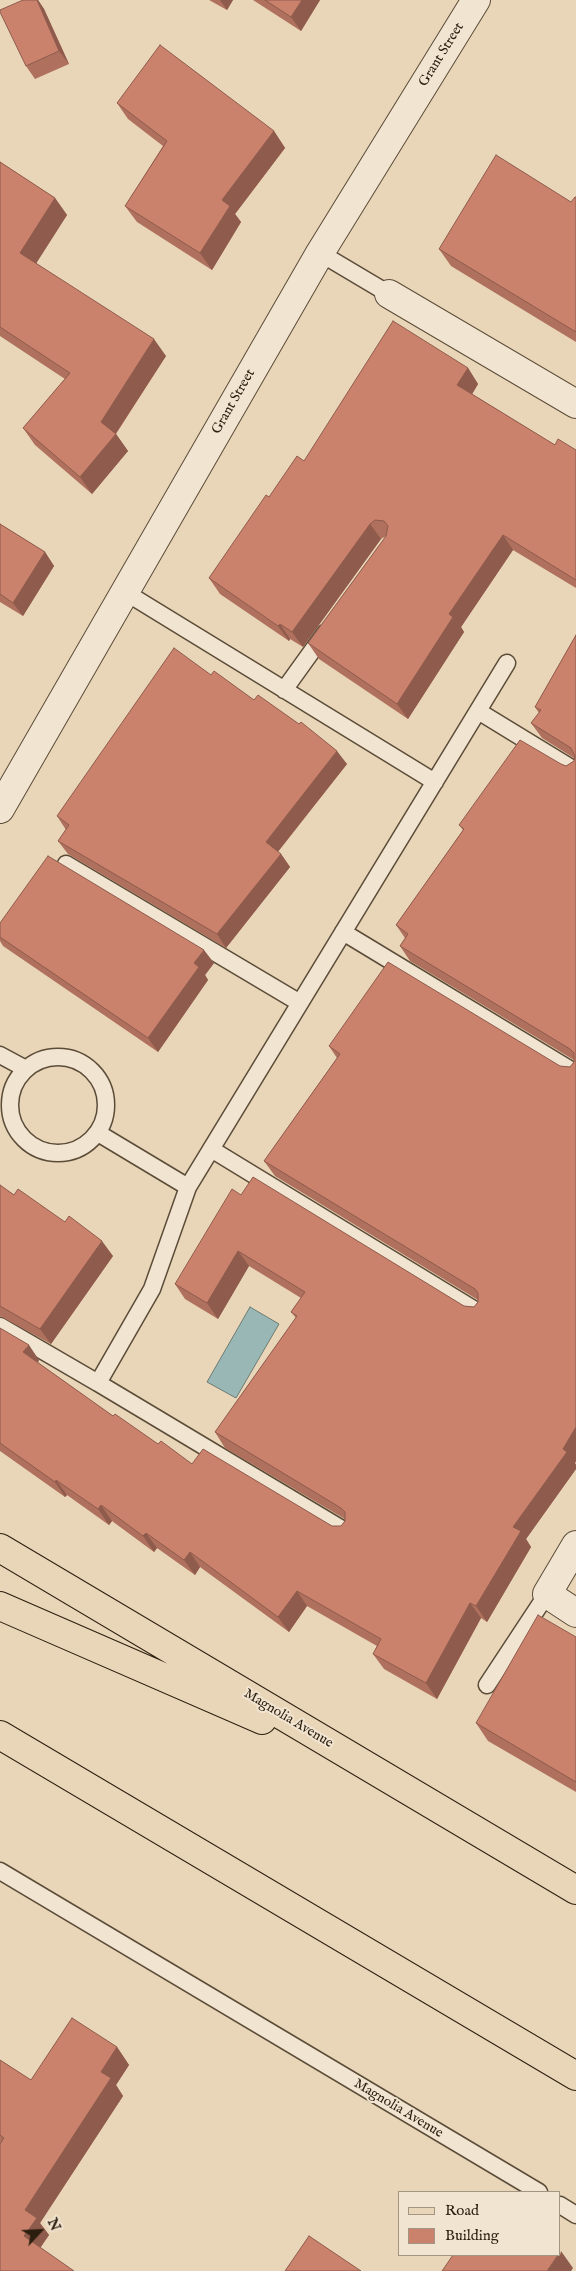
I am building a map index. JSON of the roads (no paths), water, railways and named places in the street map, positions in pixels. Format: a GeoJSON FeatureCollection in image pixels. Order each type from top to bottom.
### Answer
{"type":"FeatureCollection","features":[{"type":"Feature","properties":{"kind":"main road","name":"Magnolia Avenue"},"geometry":{"type":"LineString","coordinates":[[0,1548],[576,1890]]}},
{"type":"Feature","properties":{"kind":"main road"},"geometry":{"type":"LineString","coordinates":[[0,1606],[366,1765]]}},
{"type":"Feature","properties":{"kind":"main road"},"geometry":{"type":"LineString","coordinates":[[0,1735],[576,2076]]}},
{"type":"Feature","properties":{"kind":"street","name":"Grant Street"},"geometry":{"type":"LineString","coordinates":[[0,809],[320,253],[476,0]]}},
{"type":"Feature","properties":{"kind":"street"},"geometry":{"type":"LineString","coordinates":[[389,294],[576,404]]}},
{"type":"Feature","properties":{"kind":"street"},"geometry":{"type":"LineString","coordinates":[[576,1545],[547,1594],[576,1613]]}},
{"type":"Feature","properties":{"kind":"lane"},"geometry":{"type":"LineString","coordinates":[[320,253],[389,294]]}},
{"type":"Feature","properties":{"kind":"lane"},"geometry":{"type":"LineString","coordinates":[[126,592],[435,782]]}},
{"type":"Feature","properties":{"kind":"lane"},"geometry":{"type":"LineString","coordinates":[[284,690],[337,618]]}},
{"type":"Feature","properties":{"kind":"lane"},"geometry":{"type":"LineString","coordinates":[[98,1383],[152,1290],[188,1187],[507,663]]}},
{"type":"Feature","properties":{"kind":"lane"},"geometry":{"type":"LineString","coordinates":[[478,710],[576,771]]}},
{"type":"Feature","properties":{"kind":"lane"},"geometry":{"type":"LineString","coordinates":[[66,864],[300,1003]]}},
{"type":"Feature","properties":{"kind":"lane"},"geometry":{"type":"LineString","coordinates":[[343,932],[576,1073]]}},
{"type":"Feature","properties":{"kind":"lane"},"geometry":{"type":"LineString","coordinates":[[0,1055],[26,1069]]}},
{"type":"Feature","properties":{"kind":"lane"},"geometry":{"type":"LineString","coordinates":[[54,1056],[84,1063],[95,1074],[103,1087],[107,1103],[105,1118],[98,1132],[87,1144],[72,1151],[56,1153],[40,1149],[27,1140],[16,1128],[5,1094],[26,1069],[38,1060],[54,1056]]}},
{"type":"Feature","properties":{"kind":"lane"},"geometry":{"type":"LineString","coordinates":[[98,1132],[188,1187]]}},
{"type":"Feature","properties":{"kind":"lane"},"geometry":{"type":"LineString","coordinates":[[211,1149],[480,1313]]}},
{"type":"Feature","properties":{"kind":"lane"},"geometry":{"type":"LineString","coordinates":[[0,1326],[347,1532]]}},
{"type":"Feature","properties":{"kind":"lane"},"geometry":{"type":"LineString","coordinates":[[487,1685],[547,1594]]}},
{"type":"Feature","properties":{"kind":"lane","name":"Magnolia Avenue"},"geometry":{"type":"LineString","coordinates":[[0,1871],[536,2191]]}},
{"type":"Feature","properties":{"kind":"lane"},"geometry":{"type":"LineString","coordinates":[[561,2206],[576,2215]]}},
{"type":"Feature","properties":{"kind":"water"},"geometry":{"type":"Polygon","coordinates":[[[250,1307],[279,1324],[236,1398],[207,1382],[250,1307]]]}}]}
